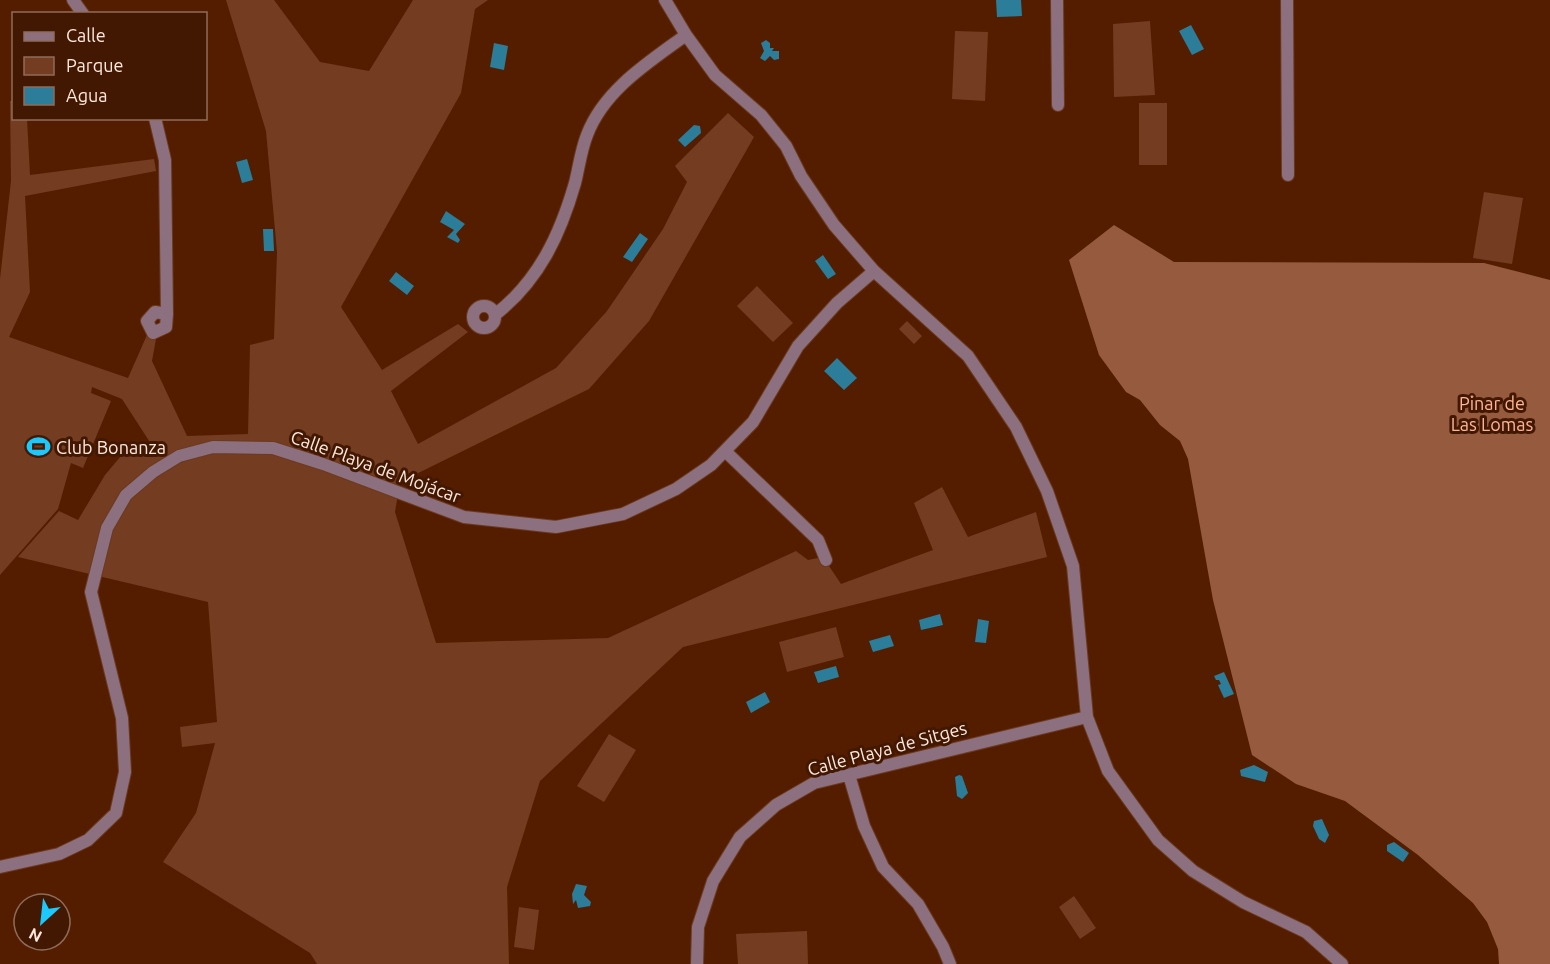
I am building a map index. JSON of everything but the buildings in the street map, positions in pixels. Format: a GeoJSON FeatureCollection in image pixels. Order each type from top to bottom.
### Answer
{"type":"FeatureCollection","features":[{"type":"Feature","properties":{"kind":"street"},"geometry":{"type":"LineString","coordinates":[[665,0],[686,35],[715,75],[761,115],[786,146],[801,176],[834,225],[874,271],[968,356],[1016,427],[1047,491],[1073,566],[1087,717],[1108,771],[1158,840],[1193,871],[1243,902],[1306,932],[1342,964]]}},
{"type":"Feature","properties":{"kind":"street"},"geometry":{"type":"LineString","coordinates":[[1058,0],[1058,105]]}},
{"type":"Feature","properties":{"kind":"street"},"geometry":{"type":"LineString","coordinates":[[1287,0],[1288,176]]}},
{"type":"Feature","properties":{"kind":"street"},"geometry":{"type":"LineString","coordinates":[[496,314],[512,301],[543,263],[560,229],[587,133],[606,102],[634,72],[686,35]]}},
{"type":"Feature","properties":{"kind":"street"},"geometry":{"type":"LineString","coordinates":[[155,120],[165,160],[167,314]]}},
{"type":"Feature","properties":{"kind":"street","name":"Calle Playa de Mojácar"},"geometry":{"type":"LineString","coordinates":[[0,867],[59,854],[88,840],[116,813],[125,772],[122,718],[91,592],[107,528],[126,495],[153,472],[179,456],[213,447],[273,448],[333,467],[464,517],[556,527],[623,514],[676,489],[711,465],[726,451],[753,422],[798,346],[837,303],[874,271]]}},
{"type":"Feature","properties":{"kind":"street"},"geometry":{"type":"LineString","coordinates":[[726,451],[818,540],[826,560]]}},
{"type":"Feature","properties":{"kind":"street","name":"Calle Playa de Sitges"},"geometry":{"type":"LineString","coordinates":[[697,964],[698,927],[710,890],[740,837],[776,805],[814,783],[1087,717]]}},
{"type":"Feature","properties":{"kind":"street"},"geometry":{"type":"LineString","coordinates":[[849,775],[864,826],[883,867],[918,904],[943,947],[950,964]]}},
{"type":"Feature","properties":{"kind":"green space"},"geometry":{"type":"Polygon","coordinates":[[[226,0],[274,0],[320,62],[369,71],[413,0],[488,0],[475,9],[461,93],[341,307],[382,370],[458,324],[468,332],[391,391],[418,444],[556,368],[607,311],[663,229],[687,182],[675,166],[728,113],[754,137],[649,321],[589,389],[400,482],[395,512],[436,643],[608,638],[796,551],[808,560],[823,557],[841,584],[933,550],[914,503],[942,487],[968,537],[1036,512],[1047,557],[683,647],[540,781],[507,887],[509,964],[317,964],[310,953],[163,862],[196,813],[215,743],[182,747],[180,727],[217,722],[208,602],[18,557],[59,511],[78,520],[105,475],[131,444],[143,454],[153,447],[122,399],[92,387],[91,393],[111,401],[83,468],[71,463],[58,509],[0,575],[0,279],[11,181],[10,101],[12,101],[12,120],[27,120],[30,175],[154,159],[156,171],[25,196],[30,292],[9,337],[128,378],[147,335],[156,339],[152,361],[187,436],[248,434],[250,345],[274,339],[277,252],[266,131],[226,0]]]}},
{"type":"Feature","properties":{"kind":"green space"},"geometry":{"type":"Polygon","coordinates":[[[1150,21],[1155,95],[1114,97],[1113,24],[1150,21]]]}},
{"type":"Feature","properties":{"kind":"green space"},"geometry":{"type":"Polygon","coordinates":[[[955,31],[988,32],[985,101],[952,99],[955,31]]]}},
{"type":"Feature","properties":{"kind":"green space"},"geometry":{"type":"Polygon","coordinates":[[[1139,103],[1167,103],[1167,165],[1139,165],[1139,103]]]}},
{"type":"Feature","properties":{"kind":"green space"},"geometry":{"type":"Polygon","coordinates":[[[1484,192],[1523,198],[1512,264],[1473,258],[1484,192]]]}},
{"type":"Feature","properties":{"kind":"green space","name":"Pinar de Las Lomas"},"geometry":{"type":"Polygon","coordinates":[[[1114,225],[1174,262],[1484,263],[1550,280],[1550,964],[1499,964],[1498,949],[1487,922],[1473,903],[1418,855],[1345,801],[1296,784],[1252,755],[1213,600],[1188,459],[1180,441],[1160,425],[1140,400],[1126,392],[1099,355],[1069,260],[1114,225]]]}},
{"type":"Feature","properties":{"kind":"green space"},"geometry":{"type":"Polygon","coordinates":[[[757,286],[793,323],[773,342],[737,306],[757,286]]]}},
{"type":"Feature","properties":{"kind":"green space"},"geometry":{"type":"Polygon","coordinates":[[[907,321],[922,336],[914,344],[899,329],[907,321]]]}},
{"type":"Feature","properties":{"kind":"green space"},"geometry":{"type":"Polygon","coordinates":[[[836,627],[844,657],[787,672],[779,642],[836,627]]]}},
{"type":"Feature","properties":{"kind":"green space"},"geometry":{"type":"Polygon","coordinates":[[[609,734],[636,750],[604,802],[577,786],[609,734]]]}},
{"type":"Feature","properties":{"kind":"green space"},"geometry":{"type":"Polygon","coordinates":[[[1074,896],[1096,928],[1080,939],[1059,907],[1074,896]]]}},
{"type":"Feature","properties":{"kind":"green space"},"geometry":{"type":"Polygon","coordinates":[[[519,907],[539,910],[534,950],[514,947],[519,907]]]}},
{"type":"Feature","properties":{"kind":"green space"},"geometry":{"type":"Polygon","coordinates":[[[807,931],[808,964],[738,964],[736,934],[807,931]]]}},
{"type":"Feature","properties":{"kind":"water"},"geometry":{"type":"Polygon","coordinates":[[[996,0],[1021,0],[1022,16],[997,17],[996,0]]]}},
{"type":"Feature","properties":{"kind":"water"},"geometry":{"type":"Polygon","coordinates":[[[1191,25],[1204,49],[1192,55],[1179,31],[1191,25]]]}},
{"type":"Feature","properties":{"kind":"water"},"geometry":{"type":"Polygon","coordinates":[[[766,40],[770,43],[770,48],[774,48],[772,51],[779,51],[779,59],[774,60],[770,56],[765,61],[760,58],[764,51],[761,43],[766,40]]]}},
{"type":"Feature","properties":{"kind":"water"},"geometry":{"type":"Polygon","coordinates":[[[494,43],[508,46],[504,70],[490,67],[494,43]]]}},
{"type":"Feature","properties":{"kind":"water"},"geometry":{"type":"Polygon","coordinates":[[[694,125],[700,126],[701,133],[685,147],[678,140],[694,125]]]}},
{"type":"Feature","properties":{"kind":"water"},"geometry":{"type":"Polygon","coordinates":[[[247,159],[253,180],[242,183],[236,162],[247,159]]]}},
{"type":"Feature","properties":{"kind":"water"},"geometry":{"type":"Polygon","coordinates":[[[446,211],[465,224],[456,234],[460,240],[458,243],[447,237],[454,230],[440,222],[446,211]]]}},
{"type":"Feature","properties":{"kind":"water"},"geometry":{"type":"Polygon","coordinates":[[[263,229],[273,229],[274,251],[264,251],[263,229]]]}},
{"type":"Feature","properties":{"kind":"water"},"geometry":{"type":"Polygon","coordinates":[[[640,233],[648,239],[632,262],[623,257],[640,233]]]}},
{"type":"Feature","properties":{"kind":"water"},"geometry":{"type":"Polygon","coordinates":[[[823,255],[836,274],[828,279],[815,261],[823,255]]]}},
{"type":"Feature","properties":{"kind":"water"},"geometry":{"type":"Polygon","coordinates":[[[396,272],[414,286],[407,295],[389,281],[396,272]]]}},
{"type":"Feature","properties":{"kind":"water"},"geometry":{"type":"Polygon","coordinates":[[[837,358],[857,378],[844,390],[824,371],[837,358]]]}},
{"type":"Feature","properties":{"kind":"water"},"geometry":{"type":"Polygon","coordinates":[[[940,614],[943,625],[921,630],[919,620],[940,614]]]}},
{"type":"Feature","properties":{"kind":"water"},"geometry":{"type":"Polygon","coordinates":[[[978,619],[989,621],[986,643],[975,642],[978,619]]]}},
{"type":"Feature","properties":{"kind":"water"},"geometry":{"type":"Polygon","coordinates":[[[890,635],[894,646],[873,652],[869,641],[890,635]]]}},
{"type":"Feature","properties":{"kind":"water"},"geometry":{"type":"Polygon","coordinates":[[[836,666],[839,677],[818,683],[814,672],[836,666]]]}},
{"type":"Feature","properties":{"kind":"water"},"geometry":{"type":"Polygon","coordinates":[[[1224,672],[1234,694],[1224,698],[1218,685],[1221,684],[1214,676],[1224,672]]]}},
{"type":"Feature","properties":{"kind":"water"},"geometry":{"type":"Polygon","coordinates":[[[765,692],[770,702],[751,713],[746,702],[765,692]]]}},
{"type":"Feature","properties":{"kind":"water"},"geometry":{"type":"Polygon","coordinates":[[[1254,765],[1268,772],[1265,782],[1241,776],[1240,770],[1254,765]]]}},
{"type":"Feature","properties":{"kind":"water"},"geometry":{"type":"Polygon","coordinates":[[[962,776],[968,793],[962,799],[957,796],[955,777],[962,776]]]}},
{"type":"Feature","properties":{"kind":"water"},"geometry":{"type":"Polygon","coordinates":[[[1322,819],[1329,835],[1325,843],[1319,839],[1313,826],[1314,821],[1322,819]]]}},
{"type":"Feature","properties":{"kind":"water"},"geometry":{"type":"Polygon","coordinates":[[[1394,842],[1409,853],[1403,862],[1387,851],[1387,845],[1394,842]]]}},
{"type":"Feature","properties":{"kind":"water"},"geometry":{"type":"Polygon","coordinates":[[[576,884],[587,886],[584,895],[591,902],[590,906],[578,908],[576,900],[573,904],[572,894],[576,884]]]}},
{"type":"Feature","properties":{"kind":"place","name":"Club Bonanza"},"geometry":{"type":"Point","coordinates":[38,447]}}]}
